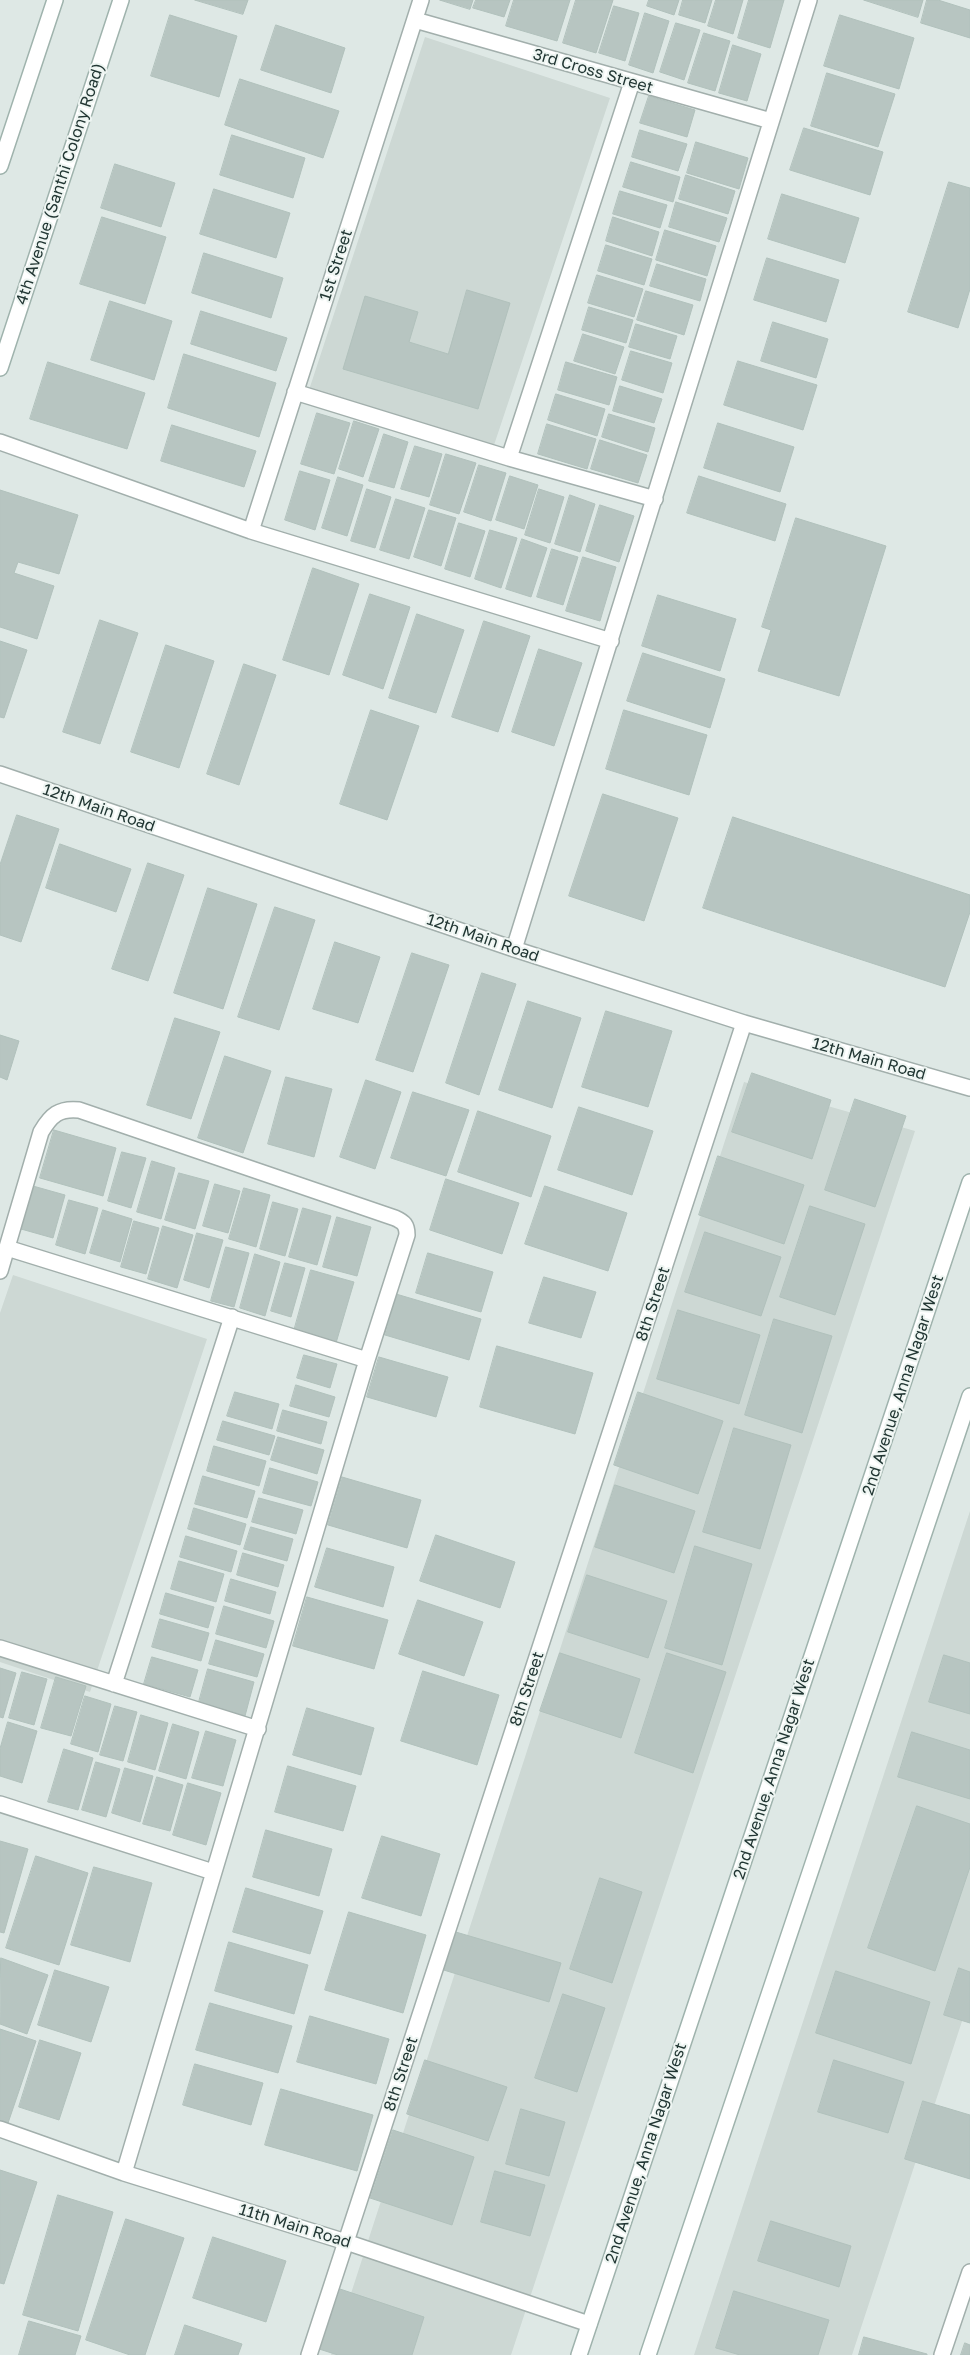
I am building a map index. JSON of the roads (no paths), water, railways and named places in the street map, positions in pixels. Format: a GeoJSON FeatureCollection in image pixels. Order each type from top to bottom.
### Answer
{"type":"FeatureCollection","features":[{"type":"Feature","properties":{"kind":"street"},"geometry":{"type":"LineString","coordinates":[[0,166],[55,0]]}},
{"type":"Feature","properties":{"kind":"street","name":"4th Avenue (Santhi Colony Road)"},"geometry":{"type":"LineString","coordinates":[[0,368],[121,0]]}},
{"type":"Feature","properties":{"kind":"street","name":"1st Street"},"geometry":{"type":"LineString","coordinates":[[251,531],[421,0]]}},
{"type":"Feature","properties":{"kind":"street"},"geometry":{"type":"LineString","coordinates":[[514,949],[810,0]]}},
{"type":"Feature","properties":{"kind":"street","name":"3rd Cross Street"},"geometry":{"type":"LineString","coordinates":[[415,20],[771,121]]}},
{"type":"Feature","properties":{"kind":"street"},"geometry":{"type":"LineString","coordinates":[[509,458],[632,82]]}},
{"type":"Feature","properties":{"kind":"street"},"geometry":{"type":"LineString","coordinates":[[295,392],[509,458],[655,499]]}},
{"type":"Feature","properties":{"kind":"street"},"geometry":{"type":"LineString","coordinates":[[0,442],[251,531],[611,641]]}},
{"type":"Feature","properties":{"kind":"street","name":"12th Main Road"},"geometry":{"type":"LineString","coordinates":[[0,774],[514,949],[744,1023],[970,1088]]}},
{"type":"Feature","properties":{"kind":"street","name":"8th Street"},"geometry":{"type":"LineString","coordinates":[[310,2355],[744,1023]]}},
{"type":"Feature","properties":{"kind":"street"},"geometry":{"type":"LineString","coordinates":[[0,1271],[41,1132],[49,1118],[60,1112],[80,1110],[404,1222],[407,1228],[407,1234],[367,1360],[124,2173]]}},
{"type":"Feature","properties":{"kind":"street","name":"2nd Avenue, Anna Nagar West"},"geometry":{"type":"LineString","coordinates":[[579,2355],[970,1182]]}},
{"type":"Feature","properties":{"kind":"street"},"geometry":{"type":"LineString","coordinates":[[7,1248],[367,1360]]}},
{"type":"Feature","properties":{"kind":"street"},"geometry":{"type":"LineString","coordinates":[[114,1684],[232,1317]]}},
{"type":"Feature","properties":{"kind":"street"},"geometry":{"type":"LineString","coordinates":[[648,2355],[970,1396]]}},
{"type":"Feature","properties":{"kind":"street"},"geometry":{"type":"LineString","coordinates":[[0,1648],[258,1729]]}},
{"type":"Feature","properties":{"kind":"street"},"geometry":{"type":"LineString","coordinates":[[0,1804],[213,1872]]}},
{"type":"Feature","properties":{"kind":"street","name":"11th Main Road"},"geometry":{"type":"LineString","coordinates":[[0,2130],[124,2173],[346,2242],[589,2324]]}},
{"type":"Feature","properties":{"kind":"street"},"geometry":{"type":"LineString","coordinates":[[942,2355],[970,2272]]}}]}
